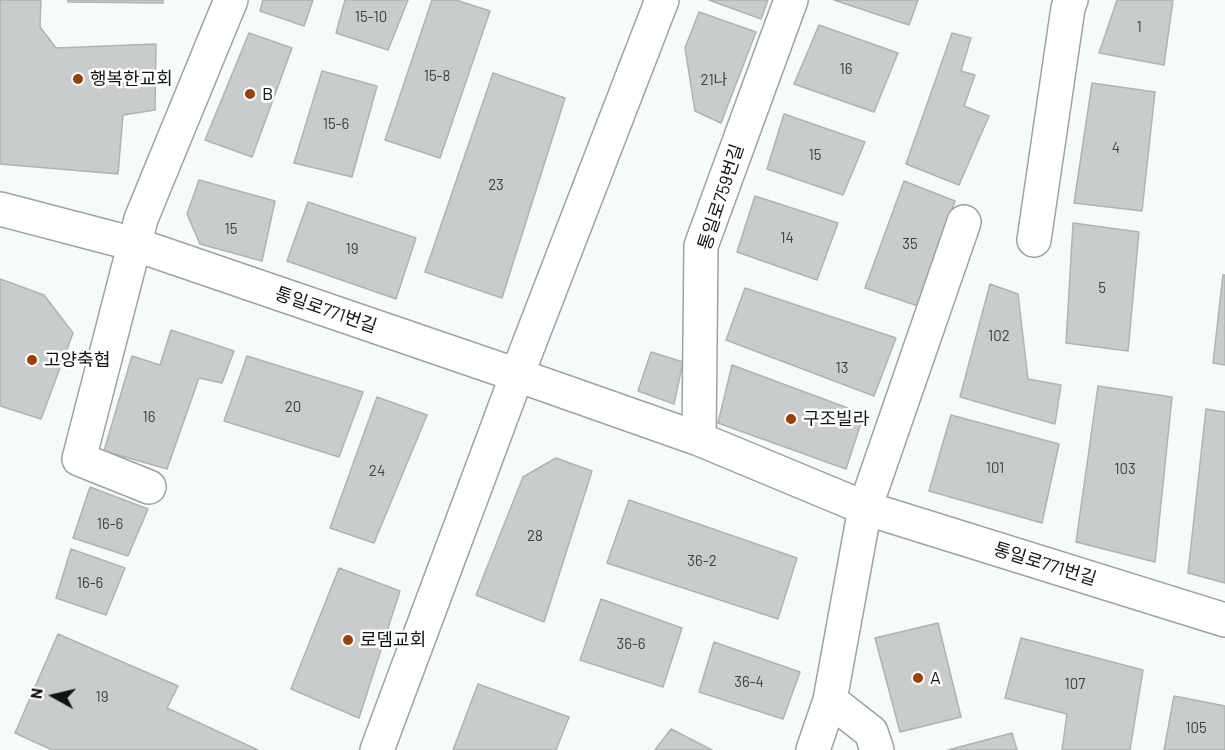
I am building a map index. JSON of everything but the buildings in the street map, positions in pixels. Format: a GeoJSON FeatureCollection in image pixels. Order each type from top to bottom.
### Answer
{"type":"FeatureCollection","features":[{"type":"Feature","properties":{"kind":"street"},"geometry":{"type":"LineString","coordinates":[[149,487],[79,459],[141,219],[231,0]]}},
{"type":"Feature","properties":{"kind":"street"},"geometry":{"type":"LineString","coordinates":[[377,750],[517,375],[662,0]]}},
{"type":"Feature","properties":{"kind":"street","name":"통일로759번길"},"geometry":{"type":"LineString","coordinates":[[699,440],[701,246],[791,0]]}},
{"type":"Feature","properties":{"kind":"street"},"geometry":{"type":"LineString","coordinates":[[1034,240],[1071,0]]}},
{"type":"Feature","properties":{"kind":"street","name":"통일로771번길"},"geometry":{"type":"LineString","coordinates":[[0,209],[134,244],[699,440],[865,508],[1225,620]]}},
{"type":"Feature","properties":{"kind":"street"},"geometry":{"type":"LineString","coordinates":[[813,750],[830,700],[865,508],[964,222]]}},
{"type":"Feature","properties":{"kind":"street"},"geometry":{"type":"LineString","coordinates":[[830,700],[871,732],[877,750]]}},
{"type":"Feature","properties":{"kind":"place","name":"행복한교회"},"geometry":{"type":"Point","coordinates":[78,79]}},
{"type":"Feature","properties":{"kind":"place","name":"B"},"geometry":{"type":"Point","coordinates":[250,94]}},
{"type":"Feature","properties":{"kind":"place","name":"고양축협"},"geometry":{"type":"Point","coordinates":[32,360]}},
{"type":"Feature","properties":{"kind":"place","name":"구조빌라"},"geometry":{"type":"Point","coordinates":[791,419]}},
{"type":"Feature","properties":{"kind":"place","name":"로뎀교회"},"geometry":{"type":"Point","coordinates":[348,640]}},
{"type":"Feature","properties":{"kind":"place","name":"A"},"geometry":{"type":"Point","coordinates":[918,678]}}]}
